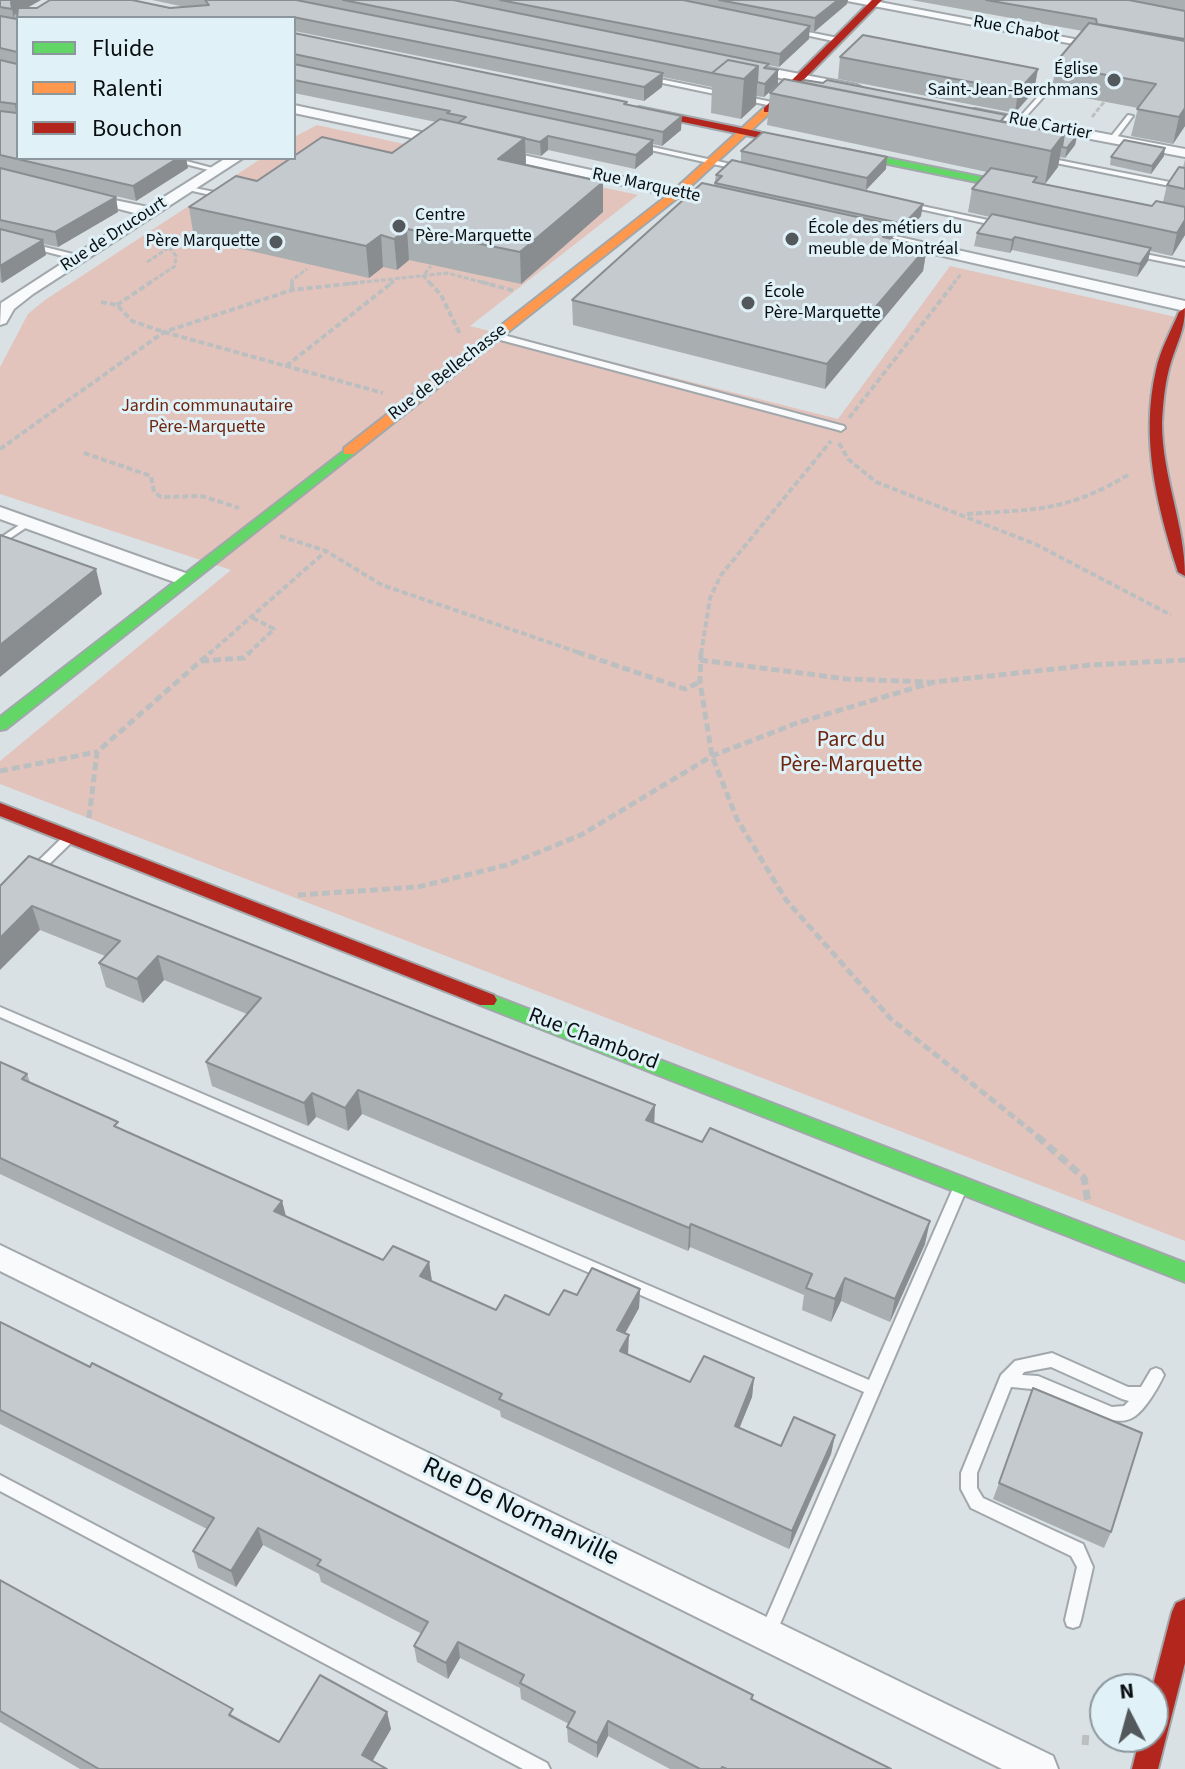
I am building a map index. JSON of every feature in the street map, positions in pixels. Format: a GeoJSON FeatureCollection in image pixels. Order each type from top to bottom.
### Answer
{"type":"FeatureCollection","features":[{"type":"Feature","properties":{"kind":"street","name":"Rue Chabot"},"geometry":{"type":"LineString","coordinates":[[848,0],[875,2],[1127,50]]}},
{"type":"Feature","properties":{"kind":"street","name":"Rue de Bellechasse"},"geometry":{"type":"LineString","coordinates":[[0,725],[677,193],[745,132],[781,106],[800,78],[875,2]]}},
{"type":"Feature","properties":{"kind":"street"},"geometry":{"type":"LineString","coordinates":[[737,66],[865,91]]}},
{"type":"Feature","properties":{"kind":"street"},"geometry":{"type":"LineString","coordinates":[[614,104],[773,138]]}},
{"type":"Feature","properties":{"kind":"street","name":"Rue Marquette"},"geometry":{"type":"LineString","coordinates":[[296,109],[713,201]]}},
{"type":"Feature","properties":{"kind":"street","name":"Rue Cartier"},"geometry":{"type":"LineString","coordinates":[[956,109],[1185,153]]}},
{"type":"Feature","properties":{"kind":"street"},"geometry":{"type":"LineString","coordinates":[[296,121],[311,112]]}},
{"type":"Feature","properties":{"kind":"street"},"geometry":{"type":"LineString","coordinates":[[829,149],[1044,193]]}},
{"type":"Feature","properties":{"kind":"street","name":"Rue de Drucourt"},"geometry":{"type":"LineString","coordinates":[[2,310],[233,160]]}},
{"type":"Feature","properties":{"kind":"street"},"geometry":{"type":"LineString","coordinates":[[75,193],[149,212]]}},
{"type":"Feature","properties":{"kind":"street"},"geometry":{"type":"LineString","coordinates":[[877,237],[1185,306]]}},
{"type":"Feature","properties":{"kind":"street"},"geometry":{"type":"LineString","coordinates":[[1185,312],[1162,370],[1155,418],[1156,460],[1169,526],[1185,572]]}},
{"type":"Feature","properties":{"kind":"street"},"geometry":{"type":"LineString","coordinates":[[0,513],[184,579]]}},
{"type":"Feature","properties":{"kind":"street","name":"Rue Chambord"},"geometry":{"type":"LineString","coordinates":[[0,809],[1185,1273]]}},
{"type":"Feature","properties":{"kind":"street","name":"Rue De Normanville"},"geometry":{"type":"LineString","coordinates":[[0,1257],[1040,1769]]}},
{"type":"Feature","properties":{"kind":"street"},"geometry":{"type":"LineString","coordinates":[[1145,1769],[1185,1612]]}},
{"type":"Feature","properties":{"kind":"lane"},"geometry":{"type":"LineString","coordinates":[[789,30],[838,40]]}},
{"type":"Feature","properties":{"kind":"lane"},"geometry":{"type":"LineString","coordinates":[[646,78],[781,106]]}},
{"type":"Feature","properties":{"kind":"lane"},"geometry":{"type":"LineString","coordinates":[[1019,121],[1046,91]]}},
{"type":"Feature","properties":{"kind":"lane"},"geometry":{"type":"LineString","coordinates":[[1113,139],[1130,116]]}},
{"type":"Feature","properties":{"kind":"lane"},"geometry":{"type":"LineString","coordinates":[[629,143],[749,170]]}},
{"type":"Feature","properties":{"kind":"lane"},"geometry":{"type":"LineString","coordinates":[[1032,156],[1185,187]]}},
{"type":"Feature","properties":{"kind":"lane"},"geometry":{"type":"LineString","coordinates":[[174,160],[216,170]]}},
{"type":"Feature","properties":{"kind":"lane"},"geometry":{"type":"LineString","coordinates":[[188,188],[229,197]]}},
{"type":"Feature","properties":{"kind":"lane"},"geometry":{"type":"LineString","coordinates":[[897,202],[1011,227]]}},
{"type":"Feature","properties":{"kind":"lane"},"geometry":{"type":"LineString","coordinates":[[0,238],[78,258]]}},
{"type":"Feature","properties":{"kind":"lane"},"geometry":{"type":"LineString","coordinates":[[1119,250],[1185,264]]}},
{"type":"Feature","properties":{"kind":"lane"},"geometry":{"type":"LineString","coordinates":[[496,336],[841,428]]}},
{"type":"Feature","properties":{"kind":"lane"},"geometry":{"type":"LineString","coordinates":[[0,542],[27,523]]}},
{"type":"Feature","properties":{"kind":"lane"},"geometry":{"type":"LineString","coordinates":[[21,885],[71,836]]}},
{"type":"Feature","properties":{"kind":"lane"},"geometry":{"type":"LineString","coordinates":[[0,1012],[874,1389]]}},
{"type":"Feature","properties":{"kind":"lane"},"geometry":{"type":"LineString","coordinates":[[767,1635],[962,1185]]}},
{"type":"Feature","properties":{"kind":"lane"},"geometry":{"type":"LineString","coordinates":[[1073,1620],[1085,1567],[1077,1550],[977,1503],[969,1489],[969,1473],[1006,1380],[1020,1366],[1052,1360],[1127,1394],[1145,1394]]}},
{"type":"Feature","properties":{"kind":"lane"},"geometry":{"type":"LineString","coordinates":[[1006,1380],[1038,1383],[1112,1414],[1128,1413],[1145,1394],[1156,1375]]}},
{"type":"Feature","properties":{"kind":"lane"},"geometry":{"type":"LineString","coordinates":[[0,1483],[541,1769]]}},
{"type":"Feature","properties":{"kind":"path"},"geometry":{"type":"LineString","coordinates":[[1087,124],[1104,102]]}},
{"type":"Feature","properties":{"kind":"path"},"geometry":{"type":"LineString","coordinates":[[147,262],[205,223]]}},
{"type":"Feature","properties":{"kind":"path"},"geometry":{"type":"LineString","coordinates":[[117,305],[175,266],[176,256],[169,247]]}},
{"type":"Feature","properties":{"kind":"path"},"geometry":{"type":"LineString","coordinates":[[423,276],[431,266]]}},
{"type":"Feature","properties":{"kind":"path"},"geometry":{"type":"LineString","coordinates":[[841,428],[966,268]]}},
{"type":"Feature","properties":{"kind":"path"},"geometry":{"type":"LineString","coordinates":[[292,290],[292,280],[307,269]]}},
{"type":"Feature","properties":{"kind":"path"},"geometry":{"type":"LineString","coordinates":[[0,449],[164,332],[292,290],[447,273],[520,292]]}},
{"type":"Feature","properties":{"kind":"path"},"geometry":{"type":"LineString","coordinates":[[423,276],[441,295],[461,337]]}},
{"type":"Feature","properties":{"kind":"path"},"geometry":{"type":"LineString","coordinates":[[286,366],[395,280]]}},
{"type":"Feature","properties":{"kind":"path"},"geometry":{"type":"LineString","coordinates":[[101,302],[117,305],[132,321],[164,332],[387,394]]}},
{"type":"Feature","properties":{"kind":"path"},"geometry":{"type":"LineString","coordinates":[[1089,1207],[1084,1178],[1020,1120],[891,1019],[786,900],[737,819],[712,756],[700,682],[700,660],[710,598],[721,575],[835,435],[848,459],[876,482],[1035,544],[1171,615]]}},
{"type":"Feature","properties":{"kind":"path"},"geometry":{"type":"LineString","coordinates":[[84,453],[151,476],[154,492],[161,497],[202,496],[240,508]]}},
{"type":"Feature","properties":{"kind":"path"},"geometry":{"type":"LineString","coordinates":[[962,514],[1059,508],[1091,497],[1128,475]]}},
{"type":"Feature","properties":{"kind":"path"},"geometry":{"type":"LineString","coordinates":[[276,534],[326,551],[382,585],[685,689],[700,682]]}},
{"type":"Feature","properties":{"kind":"path"},"geometry":{"type":"LineString","coordinates":[[0,771],[97,752],[326,551]]}},
{"type":"Feature","properties":{"kind":"path"},"geometry":{"type":"LineString","coordinates":[[200,661],[244,658],[274,629],[251,617]]}},
{"type":"Feature","properties":{"kind":"path"},"geometry":{"type":"LineString","coordinates":[[700,660],[847,679],[934,682],[1091,665],[1185,660]]}},
{"type":"Feature","properties":{"kind":"path"},"geometry":{"type":"LineString","coordinates":[[283,896],[418,887],[507,865],[581,835],[712,756],[797,723],[934,682]]}},
{"type":"Feature","properties":{"kind":"path"},"geometry":{"type":"LineString","coordinates":[[89,821],[97,752]]}},
{"type":"Feature","properties":{"kind":"path"},"geometry":{"type":"LineString","coordinates":[[1085,1745],[1086,1734]]}},
{"type":"Feature","properties":{"kind":"green space","name":"Parc du Père-Marquette"},"geometry":{"type":"Polygon","coordinates":[[[317,125],[638,195],[470,326],[838,419],[950,266],[1185,319],[1185,1241],[0,784],[0,761],[231,570],[0,494],[0,367],[28,314],[45,300],[259,160],[296,160],[296,136],[317,125]]]}},
{"type":"Feature","properties":{"kind":"building"},"geometry":{"type":"Polygon","coordinates":[[[0,0],[15,0],[11,2],[12,9],[0,7],[0,0]]]}},
{"type":"Feature","properties":{"kind":"building"},"geometry":{"type":"Polygon","coordinates":[[[50,0],[132,0],[170,8],[209,5],[205,0],[296,0],[663,73],[644,87],[296,16],[17,16],[18,8],[37,8],[50,0]]]}},
{"type":"Feature","properties":{"kind":"building"},"geometry":{"type":"Polygon","coordinates":[[[343,0],[453,0],[769,64],[764,68],[778,70],[765,84],[757,82],[758,66],[728,60],[712,73],[343,0]]]}},
{"type":"Feature","properties":{"kind":"building"},"geometry":{"type":"Polygon","coordinates":[[[500,0],[683,0],[810,26],[780,54],[500,0]]]}},
{"type":"Feature","properties":{"kind":"building"},"geometry":{"type":"Polygon","coordinates":[[[719,0],[838,0],[815,18],[719,0]]]}},
{"type":"Feature","properties":{"kind":"building"},"geometry":{"type":"Polygon","coordinates":[[[986,0],[1129,0],[1185,11],[1185,39],[1097,24],[1096,19],[986,0]]]}},
{"type":"Feature","properties":{"kind":"building"},"geometry":{"type":"Polygon","coordinates":[[[0,16],[16,19],[16,52],[0,48],[0,16]]]}},
{"type":"Feature","properties":{"kind":"building"},"geometry":{"type":"Polygon","coordinates":[[[1089,23],[1185,41],[1185,108],[1179,117],[1137,109],[1156,84],[1090,72],[1093,68],[1057,61],[1089,23]]]}},
{"type":"Feature","properties":{"kind":"building"},"geometry":{"type":"Polygon","coordinates":[[[296,33],[682,116],[663,132],[296,54],[296,33]]]}},
{"type":"Feature","properties":{"kind":"building"},"geometry":{"type":"Polygon","coordinates":[[[863,35],[1038,69],[1018,91],[840,57],[863,35]]]}},
{"type":"Feature","properties":{"kind":"building"},"geometry":{"type":"Polygon","coordinates":[[[0,60],[16,64],[16,104],[0,102],[0,60]]]}},
{"type":"Feature","properties":{"kind":"building"},"geometry":{"type":"Polygon","coordinates":[[[728,60],[758,66],[744,79],[712,73],[728,60]]]}},
{"type":"Feature","properties":{"kind":"building"},"geometry":{"type":"Polygon","coordinates":[[[296,64],[653,140],[636,155],[548,136],[540,142],[458,123],[466,117],[447,113],[450,111],[296,80],[296,64]]]}},
{"type":"Feature","properties":{"kind":"building"},"geometry":{"type":"Polygon","coordinates":[[[784,79],[1064,134],[1051,151],[770,93],[784,79]]]}},
{"type":"Feature","properties":{"kind":"building"},"geometry":{"type":"Polygon","coordinates":[[[827,80],[1006,115],[1001,121],[1077,136],[1067,148],[1062,147],[1064,134],[801,82],[823,83],[827,80]]]}},
{"type":"Feature","properties":{"kind":"building"},"geometry":{"type":"Polygon","coordinates":[[[0,111],[16,113],[16,159],[0,155],[0,111]]]}},
{"type":"Feature","properties":{"kind":"building"},"geometry":{"type":"Polygon","coordinates":[[[440,119],[525,138],[498,159],[603,182],[520,252],[407,229],[394,239],[381,235],[366,246],[189,207],[236,176],[257,181],[288,160],[296,160],[296,155],[322,137],[392,153],[440,119]]]}},
{"type":"Feature","properties":{"kind":"building"},"geometry":{"type":"Polygon","coordinates":[[[763,132],[887,157],[867,178],[741,151],[763,132]]]}},
{"type":"Feature","properties":{"kind":"building"},"geometry":{"type":"Polygon","coordinates":[[[1124,140],[1165,148],[1152,166],[1111,157],[1124,140]]]}},
{"type":"Feature","properties":{"kind":"building"},"geometry":{"type":"Polygon","coordinates":[[[21,160],[175,160],[133,186],[21,160]]]}},
{"type":"Feature","properties":{"kind":"building"},"geometry":{"type":"Polygon","coordinates":[[[732,160],[923,204],[904,224],[715,183],[722,176],[716,175],[732,160]]]}},
{"type":"Feature","properties":{"kind":"building"},"geometry":{"type":"Polygon","coordinates":[[[1179,167],[1185,168],[1185,189],[1167,185],[1179,167]]]}},
{"type":"Feature","properties":{"kind":"building"},"geometry":{"type":"Polygon","coordinates":[[[0,168],[116,197],[55,232],[0,220],[0,168]]]}},
{"type":"Feature","properties":{"kind":"building"},"geometry":{"type":"Polygon","coordinates":[[[991,168],[1037,177],[1033,182],[1152,206],[1156,201],[1185,207],[1185,220],[1177,233],[972,189],[991,168]]]}},
{"type":"Feature","properties":{"kind":"building"},"geometry":{"type":"Polygon","coordinates":[[[702,183],[894,225],[883,237],[927,247],[827,364],[572,300],[702,183]]]}},
{"type":"Feature","properties":{"kind":"building"},"geometry":{"type":"Polygon","coordinates":[[[992,214],[1151,248],[1140,264],[1015,237],[1012,240],[977,233],[992,214]]]}},
{"type":"Feature","properties":{"kind":"building"},"geometry":{"type":"Polygon","coordinates":[[[0,229],[43,240],[0,266],[0,229]]]}},
{"type":"Feature","properties":{"kind":"building"},"geometry":{"type":"Polygon","coordinates":[[[0,535],[96,569],[0,645],[0,535]]]}},
{"type":"Feature","properties":{"kind":"building"},"geometry":{"type":"Polygon","coordinates":[[[29,856],[655,1105],[646,1120],[702,1142],[710,1128],[930,1221],[895,1299],[845,1278],[835,1299],[806,1288],[812,1274],[691,1224],[689,1228],[358,1090],[345,1108],[312,1093],[304,1103],[206,1062],[261,998],[158,956],[137,979],[99,963],[120,941],[32,906],[0,938],[0,886],[29,856]]]}},
{"type":"Feature","properties":{"kind":"building"},"geometry":{"type":"Polygon","coordinates":[[[0,1062],[27,1074],[22,1079],[118,1122],[114,1126],[282,1201],[274,1211],[383,1260],[393,1246],[429,1262],[420,1276],[496,1310],[505,1295],[549,1315],[564,1290],[577,1295],[592,1268],[640,1289],[617,1330],[629,1335],[620,1351],[690,1382],[704,1356],[754,1378],[735,1426],[781,1446],[794,1417],[835,1435],[792,1531],[499,1399],[502,1394],[0,1158],[0,1062]]]}},
{"type":"Feature","properties":{"kind":"building"},"geometry":{"type":"Polygon","coordinates":[[[0,1322],[90,1367],[92,1363],[360,1497],[753,1695],[751,1699],[891,1769],[700,1769],[608,1721],[597,1743],[567,1727],[575,1712],[520,1683],[524,1675],[458,1642],[446,1663],[414,1646],[428,1622],[317,1565],[321,1560],[258,1528],[231,1571],[193,1551],[214,1518],[0,1410],[0,1322]]]}},
{"type":"Feature","properties":{"kind":"building"},"geometry":{"type":"Polygon","coordinates":[[[1033,1388],[1142,1433],[1111,1532],[999,1483],[1033,1388]]]}},
{"type":"Feature","properties":{"kind":"building"},"geometry":{"type":"Polygon","coordinates":[[[0,1580],[233,1709],[229,1715],[279,1742],[320,1675],[387,1712],[362,1755],[387,1769],[99,1769],[0,1711],[0,1580]]]}},
{"type":"Feature","properties":{"kind":"traffic: fast"},"geometry":{"type":"LineString","coordinates":[[843,152],[1026,189]]}},
{"type":"Feature","properties":{"kind":"traffic: fast"},"geometry":{"type":"LineString","coordinates":[[0,725],[349,451]]}},
{"type":"Feature","properties":{"kind":"traffic: fast"},"geometry":{"type":"LineString","coordinates":[[487,1000],[1185,1273]]}},
{"type":"Feature","properties":{"kind":"traffic: slow"},"geometry":{"type":"LineString","coordinates":[[349,451],[677,193],[768,110]]}},
{"type":"Feature","properties":{"kind":"traffic: jam"},"geometry":{"type":"LineString","coordinates":[[768,110],[877,0]]}},
{"type":"Feature","properties":{"kind":"traffic: jam"},"geometry":{"type":"LineString","coordinates":[[639,110],[760,135]]}},
{"type":"Feature","properties":{"kind":"traffic: jam"},"geometry":{"type":"LineString","coordinates":[[1185,312],[1162,370],[1156,422],[1156,447],[1164,498],[1185,572]]}},
{"type":"Feature","properties":{"kind":"traffic: jam"},"geometry":{"type":"LineString","coordinates":[[0,809],[487,1000]]}},
{"type":"Feature","properties":{"kind":"traffic: jam"},"geometry":{"type":"LineString","coordinates":[[1145,1769],[1185,1612]]}},
{"type":"Feature","properties":{"kind":"place","name":"Église Saint-Jean-Berchmans"},"geometry":{"type":"Point","coordinates":[1114,80]}},
{"type":"Feature","properties":{"kind":"place","name":"Centre Père-Marquette"},"geometry":{"type":"Point","coordinates":[399,226]}},
{"type":"Feature","properties":{"kind":"place","name":"École des métiers du meuble de Montréal"},"geometry":{"type":"Point","coordinates":[792,239]}},
{"type":"Feature","properties":{"kind":"place","name":"Père Marquette"},"geometry":{"type":"Point","coordinates":[276,242]}},
{"type":"Feature","properties":{"kind":"place","name":"École Père-Marquette"},"geometry":{"type":"Point","coordinates":[748,303]}},
{"type":"Feature","properties":{"kind":"park label","name":"Jardin communautaire Père-Marquette"},"geometry":{"type":"Point","coordinates":[207,417]}}]}
